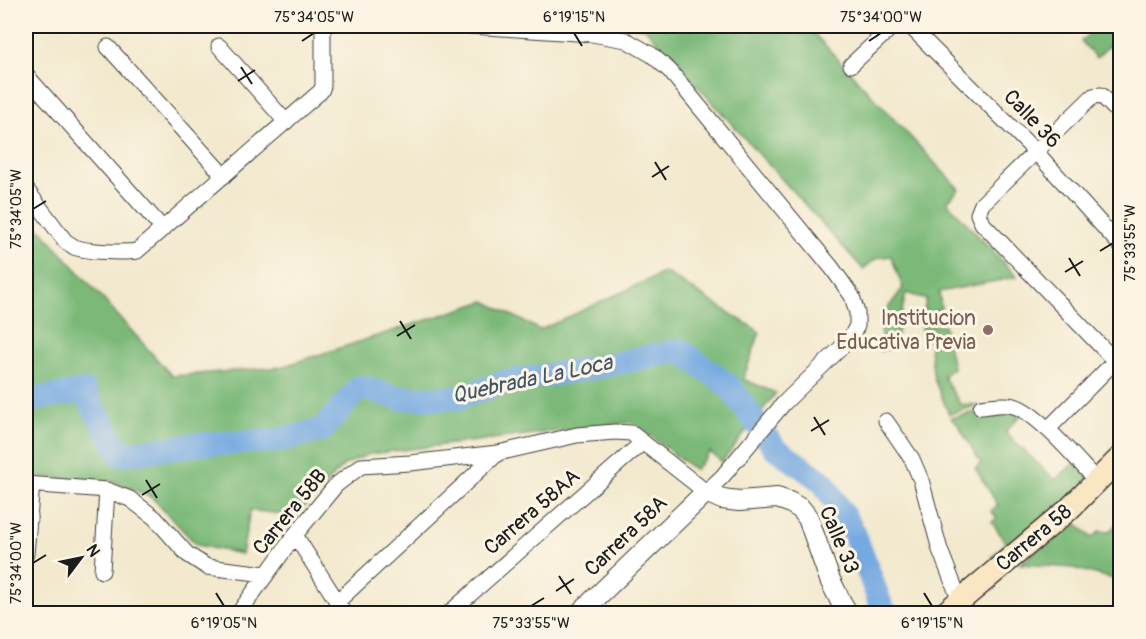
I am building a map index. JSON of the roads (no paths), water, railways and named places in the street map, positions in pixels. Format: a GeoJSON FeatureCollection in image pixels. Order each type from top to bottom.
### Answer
{"type":"FeatureCollection","features":[{"type":"Feature","properties":{"kind":"main road","name":"Carrera 58"},"geometry":{"type":"LineString","coordinates":[[952,607],[1068,510],[1120,458]]}},
{"type":"Feature","properties":{"kind":"street"},"geometry":{"type":"LineString","coordinates":[[26,189],[66,242],[74,247],[137,251],[321,91],[323,86],[323,26]]}},
{"type":"Feature","properties":{"kind":"street"},"geometry":{"type":"LineString","coordinates":[[471,26],[592,34],[626,40],[652,55],[678,80],[832,268],[852,296],[857,313],[857,326],[849,340],[784,402],[722,477],[706,492]]}},
{"type":"Feature","properties":{"kind":"street"},"geometry":{"type":"LineString","coordinates":[[851,65],[893,26]]}},
{"type":"Feature","properties":{"kind":"street","name":"Calle 36"},"geometry":{"type":"LineString","coordinates":[[910,26],[1035,152],[1120,245]]}},
{"type":"Feature","properties":{"kind":"street"},"geometry":{"type":"LineString","coordinates":[[219,46],[286,122]]}},
{"type":"Feature","properties":{"kind":"street"},"geometry":{"type":"LineString","coordinates":[[108,47],[224,176]]}},
{"type":"Feature","properties":{"kind":"street"},"geometry":{"type":"LineString","coordinates":[[26,75],[163,229]]}},
{"type":"Feature","properties":{"kind":"street"},"geometry":{"type":"LineString","coordinates":[[1048,429],[1118,358],[982,223],[978,214],[982,204],[1093,96],[1101,95],[1120,114]]}},
{"type":"Feature","properties":{"kind":"street"},"geometry":{"type":"LineString","coordinates":[[981,407],[1012,405],[1022,409],[1048,429],[1097,481]]}},
{"type":"Feature","properties":{"kind":"street"},"geometry":{"type":"LineString","coordinates":[[886,421],[912,459],[921,480],[940,550],[952,607]]}},
{"type":"Feature","properties":{"kind":"street","name":"Carrera 58B"},"geometry":{"type":"LineString","coordinates":[[241,612],[266,574],[336,484],[361,466],[498,453],[577,435],[631,433],[706,492]]}},
{"type":"Feature","properties":{"kind":"street","name":"Carrera 58AA"},"geometry":{"type":"LineString","coordinates":[[448,614],[643,442]]}},
{"type":"Feature","properties":{"kind":"street","name":"Carrera 58B"},"geometry":{"type":"LineString","coordinates":[[341,608],[498,453]]}},
{"type":"Feature","properties":{"kind":"street"},"geometry":{"type":"LineString","coordinates":[[26,554],[29,484],[107,490],[130,499],[155,518],[187,554],[207,567],[266,574]]}},
{"type":"Feature","properties":{"kind":"street"},"geometry":{"type":"LineString","coordinates":[[102,571],[107,490]]}},
{"type":"Feature","properties":{"kind":"street","name":"Carrera 58A"},"geometry":{"type":"LineString","coordinates":[[586,611],[706,492]]}},
{"type":"Feature","properties":{"kind":"street","name":"Calle 33"},"geometry":{"type":"LineString","coordinates":[[706,492],[722,500],[777,498],[801,509],[808,518],[830,580],[848,614]]}},
{"type":"Feature","properties":{"kind":"street"},"geometry":{"type":"LineString","coordinates":[[295,535],[341,608]]}},
{"type":"Feature","properties":{"kind":"waterway","name":"Quebrada La Loca"},"geometry":{"type":"LineString","coordinates":[[26,399],[84,391],[120,454],[200,444],[275,441],[322,430],[360,387],[399,398],[459,398],[505,382],[593,368],[680,350],[729,386],[775,448],[823,482],[854,533],[882,608],[887,614]]}},
{"type":"Feature","properties":{"kind":"place","name":"Institucion Educativa Previa"},"geometry":{"type":"Point","coordinates":[988,330]}}]}
